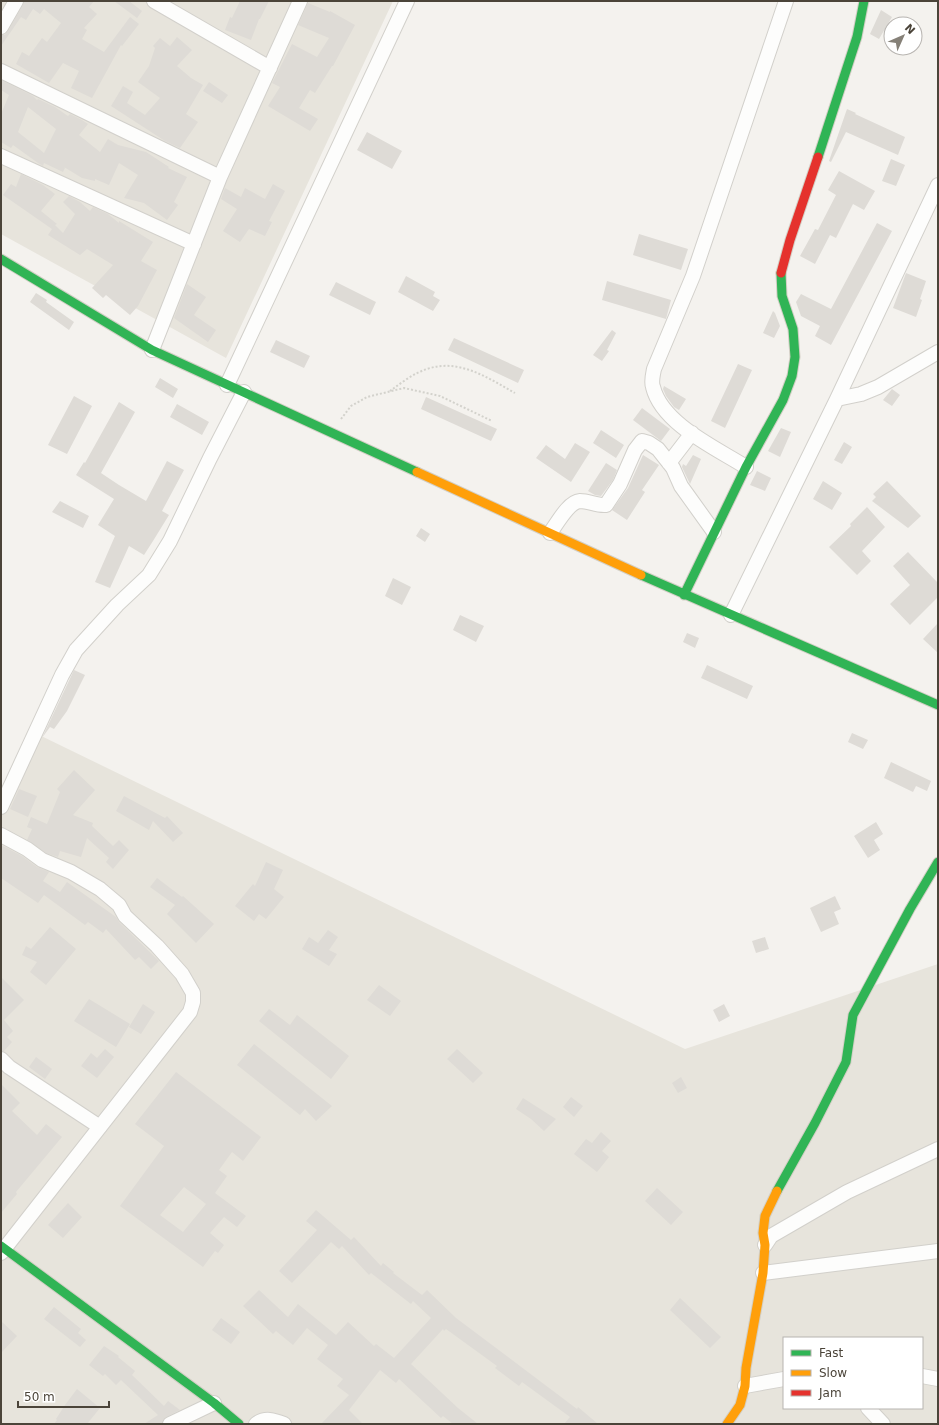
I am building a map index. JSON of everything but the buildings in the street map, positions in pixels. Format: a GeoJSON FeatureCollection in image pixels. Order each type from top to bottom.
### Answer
{"type":"FeatureCollection","features":[{"type":"Feature","properties":{"kind":"street"},"geometry":{"type":"LineString","coordinates":[[1,27],[16,1]]}},
{"type":"Feature","properties":{"kind":"street"},"geometry":{"type":"LineString","coordinates":[[154,1],[172,5],[270,68]]}},
{"type":"Feature","properties":{"kind":"street"},"geometry":{"type":"LineString","coordinates":[[152,350],[220,177],[300,1]]}},
{"type":"Feature","properties":{"kind":"street"},"geometry":{"type":"LineString","coordinates":[[226,385],[406,1]]}},
{"type":"Feature","properties":{"kind":"street"},"geometry":{"type":"LineString","coordinates":[[746,467],[692,433],[669,415],[656,397],[652,385],[654,369],[693,276],[786,1]]}},
{"type":"Feature","properties":{"kind":"street"},"geometry":{"type":"LineString","coordinates":[[684,595],[746,467],[783,400],[792,376],[795,357],[793,330],[782,296],[781,270],[858,37],[864,1]]}},
{"type":"Feature","properties":{"kind":"street"},"geometry":{"type":"LineString","coordinates":[[1,71],[220,177]]}},
{"type":"Feature","properties":{"kind":"street"},"geometry":{"type":"LineString","coordinates":[[1,156],[194,244]]}},
{"type":"Feature","properties":{"kind":"street"},"geometry":{"type":"LineString","coordinates":[[731,615],[837,399],[938,185]]}},
{"type":"Feature","properties":{"kind":"street"},"geometry":{"type":"LineString","coordinates":[[1,259],[152,350],[226,385],[333,432],[684,595],[938,705]]}},
{"type":"Feature","properties":{"kind":"street"},"geometry":{"type":"LineString","coordinates":[[837,399],[861,394],[878,387],[938,352]]}},
{"type":"Feature","properties":{"kind":"street"},"geometry":{"type":"LineString","coordinates":[[1,807],[59,682],[76,650],[112,610],[149,575],[170,541],[244,392]]}},
{"type":"Feature","properties":{"kind":"street"},"geometry":{"type":"LineString","coordinates":[[669,463],[692,433]]}},
{"type":"Feature","properties":{"kind":"street"},"geometry":{"type":"LineString","coordinates":[[550,533],[567,508],[578,501],[606,505],[620,484],[635,450],[642,441],[649,443],[658,449],[673,468],[681,486],[714,532]]}},
{"type":"Feature","properties":{"kind":"street"},"geometry":{"type":"LineString","coordinates":[[1,835],[27,849],[42,860],[71,872],[100,889],[110,897],[119,905],[125,916],[157,946],[182,974],[193,993],[193,1002],[190,1012],[2,1249],[214,1404],[237,1424]]}},
{"type":"Feature","properties":{"kind":"street"},"geometry":{"type":"LineString","coordinates":[[727,1424],[740,1405],[745,1386],[746,1368],[763,1273],[765,1245],[763,1233],[765,1216],[774,1196],[816,1123],[846,1062],[853,1015],[910,909],[938,862]]}},
{"type":"Feature","properties":{"kind":"street"},"geometry":{"type":"LineString","coordinates":[[1,1059],[9,1066],[100,1127]]}},
{"type":"Feature","properties":{"kind":"street"},"geometry":{"type":"LineString","coordinates":[[765,1245],[771,1236],[847,1192],[938,1149]]}},
{"type":"Feature","properties":{"kind":"street"},"geometry":{"type":"LineString","coordinates":[[763,1273],[938,1251]]}},
{"type":"Feature","properties":{"kind":"street"},"geometry":{"type":"LineString","coordinates":[[923,1376],[938,1378]]}},
{"type":"Feature","properties":{"kind":"street"},"geometry":{"type":"LineString","coordinates":[[745,1386],[783,1379]]}},
{"type":"Feature","properties":{"kind":"street"},"geometry":{"type":"LineString","coordinates":[[170,1424],[214,1404]]}},
{"type":"Feature","properties":{"kind":"street"},"geometry":{"type":"LineString","coordinates":[[869,1409],[883,1424]]}},
{"type":"Feature","properties":{"kind":"street"},"geometry":{"type":"LineString","coordinates":[[256,1424],[260,1421],[271,1420],[284,1424]]}},
{"type":"Feature","properties":{"kind":"path"},"geometry":{"type":"LineString","coordinates":[[389,392],[407,379],[428,368],[452,366],[478,373],[515,393]]}},
{"type":"Feature","properties":{"kind":"path"},"geometry":{"type":"LineString","coordinates":[[333,432],[350,406],[367,397],[404,388],[440,396],[492,421]]}},
{"type":"Feature","properties":{"kind":"shaded area"},"geometry":{"type":"Polygon","coordinates":[[[1,1],[393,1],[226,358],[1,234],[1,1]]]}},
{"type":"Feature","properties":{"kind":"shaded area"},"geometry":{"type":"Polygon","coordinates":[[[31,731],[685,1049],[938,964],[938,1424],[1,1424],[1,789],[31,731]]]}},
{"type":"Feature","properties":{"kind":"traffic: fast"},"geometry":{"type":"LineString","coordinates":[[818,157],[857,37],[864,1]]}},
{"type":"Feature","properties":{"kind":"traffic: fast"},"geometry":{"type":"LineString","coordinates":[[1,259],[152,350],[417,472]]}},
{"type":"Feature","properties":{"kind":"traffic: fast"},"geometry":{"type":"LineString","coordinates":[[684,595],[746,467],[783,400],[792,376],[795,357],[793,329],[782,296],[781,273]]}},
{"type":"Feature","properties":{"kind":"traffic: fast"},"geometry":{"type":"LineString","coordinates":[[641,575],[938,705]]}},
{"type":"Feature","properties":{"kind":"traffic: fast"},"geometry":{"type":"LineString","coordinates":[[777,1191],[815,1123],[846,1062],[853,1015],[910,909],[938,862]]}},
{"type":"Feature","properties":{"kind":"traffic: fast"},"geometry":{"type":"LineString","coordinates":[[1,1246],[214,1403],[239,1424]]}},
{"type":"Feature","properties":{"kind":"traffic: slow"},"geometry":{"type":"LineString","coordinates":[[417,472],[641,575]]}},
{"type":"Feature","properties":{"kind":"traffic: slow"},"geometry":{"type":"LineString","coordinates":[[727,1424],[740,1405],[745,1386],[746,1368],[763,1273],[765,1245],[763,1233],[765,1216],[777,1191]]}},
{"type":"Feature","properties":{"kind":"traffic: jam"},"geometry":{"type":"LineString","coordinates":[[781,273],[790,240],[818,157]]}}]}
